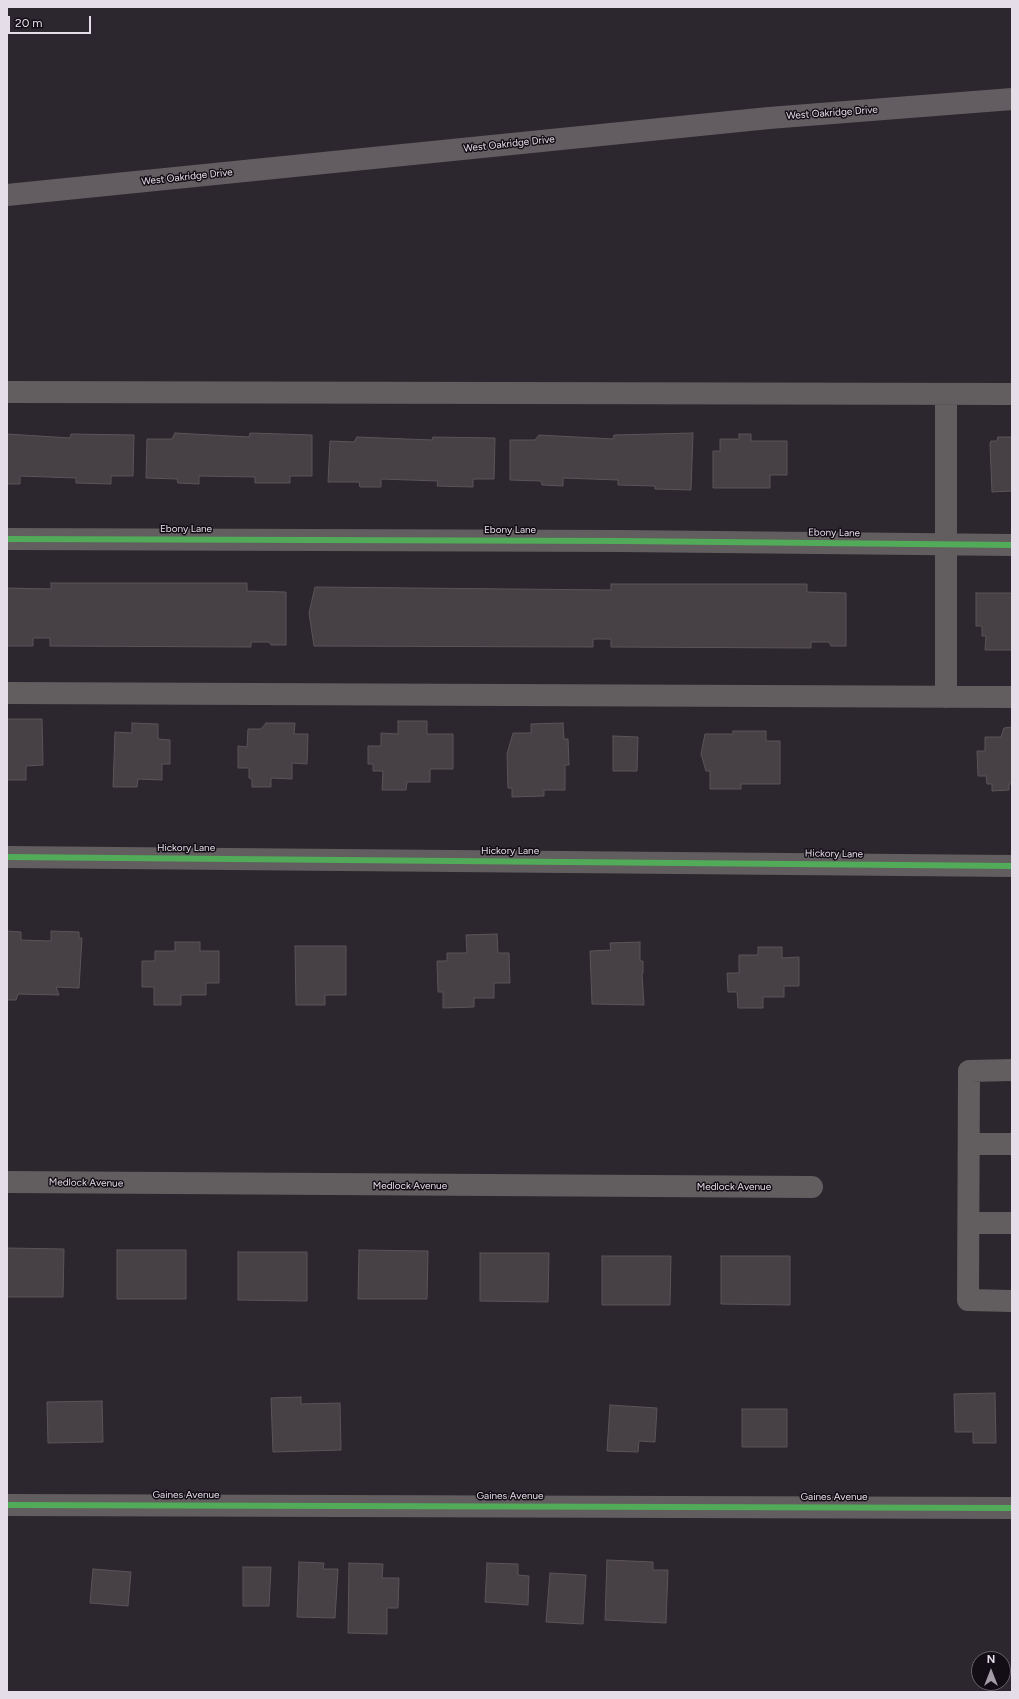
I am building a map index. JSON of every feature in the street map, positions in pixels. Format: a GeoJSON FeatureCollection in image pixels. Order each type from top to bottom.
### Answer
{"type":"FeatureCollection","features":[{"type":"Feature","properties":{"kind":"main road","name":"West Oakridge Drive"},"geometry":{"type":"LineString","coordinates":[[7,195],[769,118],[1012,99]]}},
{"type":"Feature","properties":{"kind":"street"},"geometry":{"type":"LineString","coordinates":[[7,392],[1012,394]]}},
{"type":"Feature","properties":{"kind":"street"},"geometry":{"type":"LineString","coordinates":[[946,394],[946,696]]}},
{"type":"Feature","properties":{"kind":"street","name":"Ebony Lane"},"geometry":{"type":"LineString","coordinates":[[7,539],[620,541],[1012,545]]}},
{"type":"Feature","properties":{"kind":"street"},"geometry":{"type":"LineString","coordinates":[[7,693],[1012,697]]}},
{"type":"Feature","properties":{"kind":"street","name":"Hickory Lane"},"geometry":{"type":"LineString","coordinates":[[7,857],[1012,866]]}},
{"type":"Feature","properties":{"kind":"street"},"geometry":{"type":"LineString","coordinates":[[1012,1070],[969,1071],[968,1144],[968,1300],[1012,1301]]}},
{"type":"Feature","properties":{"kind":"street"},"geometry":{"type":"LineString","coordinates":[[968,1144],[1012,1144]]}},
{"type":"Feature","properties":{"kind":"street","name":"Medlock Avenue"},"geometry":{"type":"LineString","coordinates":[[7,1182],[812,1187]]}},
{"type":"Feature","properties":{"kind":"street"},"geometry":{"type":"LineString","coordinates":[[968,1223],[1012,1223]]}},
{"type":"Feature","properties":{"kind":"street","name":"Gaines Avenue"},"geometry":{"type":"LineString","coordinates":[[7,1505],[1012,1508]]}},
{"type":"Feature","properties":{"kind":"building"},"geometry":{"type":"Polygon","coordinates":[[[175,433],[249,437],[250,433],[312,435],[312,476],[290,476],[290,483],[255,483],[255,477],[199,476],[199,484],[178,483],[177,479],[146,478],[147,439],[172,439],[175,433]]]}},
{"type":"Feature","properties":{"kind":"building"},"geometry":{"type":"Polygon","coordinates":[[[693,433],[691,490],[655,489],[655,486],[618,485],[618,480],[563,478],[563,486],[542,485],[541,481],[510,480],[510,440],[535,440],[539,435],[613,439],[614,435],[693,433]]]}},
{"type":"Feature","properties":{"kind":"building"},"geometry":{"type":"Polygon","coordinates":[[[7,434],[70,438],[71,434],[134,435],[133,476],[111,476],[111,484],[76,483],[76,478],[20,476],[20,484],[7,484],[7,434]]]}},
{"type":"Feature","properties":{"kind":"building"},"geometry":{"type":"Polygon","coordinates":[[[739,434],[751,434],[751,441],[787,441],[787,475],[770,475],[770,488],[713,488],[713,451],[720,451],[720,439],[739,439],[739,434]]]}},
{"type":"Feature","properties":{"kind":"building"},"geometry":{"type":"Polygon","coordinates":[[[357,437],[432,440],[433,437],[495,438],[494,479],[473,479],[473,487],[437,486],[438,481],[381,479],[381,487],[360,487],[359,482],[328,482],[330,441],[354,442],[357,437]]]}},
{"type":"Feature","properties":{"kind":"building"},"geometry":{"type":"Polygon","coordinates":[[[998,437],[1012,437],[1012,491],[992,492],[990,444],[991,441],[997,441],[998,437]]]}},
{"type":"Feature","properties":{"kind":"building"},"geometry":{"type":"Polygon","coordinates":[[[51,583],[247,583],[247,591],[286,592],[286,645],[271,645],[269,642],[251,642],[251,647],[50,646],[50,638],[33,638],[33,646],[7,646],[7,588],[51,589],[51,583]]]}},
{"type":"Feature","properties":{"kind":"building"},"geometry":{"type":"Polygon","coordinates":[[[611,584],[807,584],[807,592],[846,593],[846,646],[831,646],[829,642],[811,642],[811,648],[611,647],[611,639],[593,639],[593,647],[314,646],[309,613],[315,587],[611,590],[611,584]]]}},
{"type":"Feature","properties":{"kind":"building"},"geometry":{"type":"Polygon","coordinates":[[[976,593],[1012,593],[1012,650],[985,650],[986,636],[982,636],[982,626],[976,626],[976,593]]]}},
{"type":"Feature","properties":{"kind":"building"},"geometry":{"type":"Polygon","coordinates":[[[7,719],[42,719],[43,765],[26,766],[26,780],[7,780],[7,719]]]}},
{"type":"Feature","properties":{"kind":"building"},"geometry":{"type":"Polygon","coordinates":[[[398,721],[427,721],[427,734],[453,734],[453,769],[430,769],[430,782],[407,782],[406,790],[382,790],[383,771],[373,771],[373,764],[368,764],[368,746],[381,746],[381,733],[398,734],[398,721]]]}},
{"type":"Feature","properties":{"kind":"building"},"geometry":{"type":"Polygon","coordinates":[[[132,723],[158,724],[158,739],[170,740],[170,764],[162,764],[162,780],[138,779],[137,787],[113,787],[115,732],[132,733],[132,723]]]}},
{"type":"Feature","properties":{"kind":"building"},"geometry":{"type":"Polygon","coordinates":[[[266,723],[295,723],[294,734],[308,734],[307,764],[292,763],[292,779],[271,778],[271,787],[252,787],[252,779],[249,778],[249,768],[238,768],[238,746],[247,747],[248,729],[261,729],[266,723]]]}},
{"type":"Feature","properties":{"kind":"building"},"geometry":{"type":"Polygon","coordinates":[[[563,723],[564,739],[568,739],[569,765],[565,765],[565,790],[544,790],[544,796],[512,797],[512,788],[508,788],[507,754],[513,733],[531,733],[531,724],[563,723]]]}},
{"type":"Feature","properties":{"kind":"building"},"geometry":{"type":"Polygon","coordinates":[[[1012,727],[1012,784],[1009,784],[1009,790],[992,791],[992,784],[987,784],[986,776],[978,776],[977,751],[985,751],[985,737],[1001,737],[1004,728],[1012,727]]]}},
{"type":"Feature","properties":{"kind":"building"},"geometry":{"type":"Polygon","coordinates":[[[733,731],[766,731],[766,741],[780,741],[780,784],[741,784],[741,789],[710,789],[710,771],[706,771],[701,754],[705,734],[733,734],[733,731]]]}},
{"type":"Feature","properties":{"kind":"building"},"geometry":{"type":"Polygon","coordinates":[[[613,736],[638,737],[637,771],[613,771],[613,736]]]}},
{"type":"Feature","properties":{"kind":"building"},"geometry":{"type":"Polygon","coordinates":[[[7,931],[21,932],[21,940],[51,941],[51,931],[79,932],[79,938],[82,938],[79,988],[56,987],[59,995],[18,994],[16,1000],[7,1000],[7,931]]]}},
{"type":"Feature","properties":{"kind":"building"},"geometry":{"type":"Polygon","coordinates":[[[497,934],[498,953],[509,953],[510,983],[494,983],[494,998],[474,998],[474,1007],[443,1008],[443,992],[438,992],[437,961],[447,961],[447,953],[467,953],[466,935],[497,934]]]}},
{"type":"Feature","properties":{"kind":"building"},"geometry":{"type":"Polygon","coordinates":[[[175,942],[200,942],[200,951],[219,951],[219,983],[206,983],[206,995],[181,995],[181,1005],[154,1005],[154,987],[142,987],[142,961],[155,961],[155,951],[175,951],[175,942]]]}},
{"type":"Feature","properties":{"kind":"building"},"geometry":{"type":"Polygon","coordinates":[[[640,942],[640,961],[643,961],[642,974],[644,1005],[592,1004],[590,951],[611,950],[610,943],[640,942]]]}},
{"type":"Feature","properties":{"kind":"building"},"geometry":{"type":"Polygon","coordinates":[[[295,946],[346,946],[346,995],[325,995],[325,1005],[296,1005],[295,946]]]}},
{"type":"Feature","properties":{"kind":"building"},"geometry":{"type":"Polygon","coordinates":[[[758,947],[782,947],[782,958],[799,957],[799,986],[784,986],[784,997],[763,997],[763,1008],[738,1008],[737,992],[728,992],[727,973],[739,973],[739,955],[758,955],[758,947]]]}},
{"type":"Feature","properties":{"kind":"building"},"geometry":{"type":"Polygon","coordinates":[[[7,1248],[64,1249],[63,1297],[7,1297],[7,1248]]]}},
{"type":"Feature","properties":{"kind":"building"},"geometry":{"type":"Polygon","coordinates":[[[117,1250],[186,1250],[186,1299],[117,1299],[117,1250]]]}},
{"type":"Feature","properties":{"kind":"building"},"geometry":{"type":"Polygon","coordinates":[[[359,1250],[428,1251],[427,1299],[358,1299],[359,1250]]]}},
{"type":"Feature","properties":{"kind":"building"},"geometry":{"type":"Polygon","coordinates":[[[238,1252],[307,1252],[307,1301],[238,1300],[238,1252]]]}},
{"type":"Feature","properties":{"kind":"building"},"geometry":{"type":"Polygon","coordinates":[[[480,1253],[549,1253],[548,1302],[480,1301],[480,1253]]]}},
{"type":"Feature","properties":{"kind":"building"},"geometry":{"type":"Polygon","coordinates":[[[602,1256],[671,1256],[670,1305],[602,1305],[602,1256]]]}},
{"type":"Feature","properties":{"kind":"building"},"geometry":{"type":"Polygon","coordinates":[[[721,1256],[790,1256],[790,1305],[721,1304],[721,1256]]]}},
{"type":"Feature","properties":{"kind":"building"},"geometry":{"type":"Polygon","coordinates":[[[995,1393],[996,1443],[973,1443],[973,1432],[955,1432],[954,1394],[995,1393]]]}},
{"type":"Feature","properties":{"kind":"building"},"geometry":{"type":"Polygon","coordinates":[[[301,1397],[301,1404],[340,1403],[341,1450],[273,1452],[271,1398],[301,1397]]]}},
{"type":"Feature","properties":{"kind":"building"},"geometry":{"type":"Polygon","coordinates":[[[102,1401],[103,1442],[48,1443],[47,1402],[102,1401]]]}},
{"type":"Feature","properties":{"kind":"building"},"geometry":{"type":"Polygon","coordinates":[[[610,1405],[657,1408],[655,1442],[639,1441],[638,1452],[607,1451],[610,1405]]]}},
{"type":"Feature","properties":{"kind":"building"},"geometry":{"type":"Polygon","coordinates":[[[742,1409],[787,1409],[787,1447],[742,1447],[742,1409]]]}},
{"type":"Feature","properties":{"kind":"building"},"geometry":{"type":"Polygon","coordinates":[[[607,1560],[653,1562],[653,1570],[668,1570],[666,1623],[605,1620],[607,1560]]]}},
{"type":"Feature","properties":{"kind":"building"},"geometry":{"type":"Polygon","coordinates":[[[299,1562],[324,1563],[323,1569],[338,1569],[335,1618],[297,1617],[299,1562]]]}},
{"type":"Feature","properties":{"kind":"building"},"geometry":{"type":"Polygon","coordinates":[[[349,1563],[383,1564],[382,1578],[399,1578],[398,1608],[387,1608],[387,1634],[348,1633],[349,1563]]]}},
{"type":"Feature","properties":{"kind":"building"},"geometry":{"type":"Polygon","coordinates":[[[487,1563],[518,1564],[518,1575],[529,1576],[528,1605],[485,1602],[487,1563]]]}},
{"type":"Feature","properties":{"kind":"building"},"geometry":{"type":"Polygon","coordinates":[[[243,1567],[271,1567],[269,1606],[243,1606],[243,1567]]]}},
{"type":"Feature","properties":{"kind":"building"},"geometry":{"type":"Polygon","coordinates":[[[93,1569],[131,1572],[128,1606],[90,1603],[93,1569]]]}},
{"type":"Feature","properties":{"kind":"building"},"geometry":{"type":"Polygon","coordinates":[[[550,1573],[586,1575],[583,1624],[546,1622],[550,1573]]]}},
{"type":"Feature","properties":{"kind":"cycle path"},"geometry":{"type":"LineString","coordinates":[[7,539],[621,541],[1012,545]]}},
{"type":"Feature","properties":{"kind":"cycle path"},"geometry":{"type":"LineString","coordinates":[[7,857],[1012,866]]}},
{"type":"Feature","properties":{"kind":"cycle path"},"geometry":{"type":"LineString","coordinates":[[7,1505],[1012,1508]]}}]}
